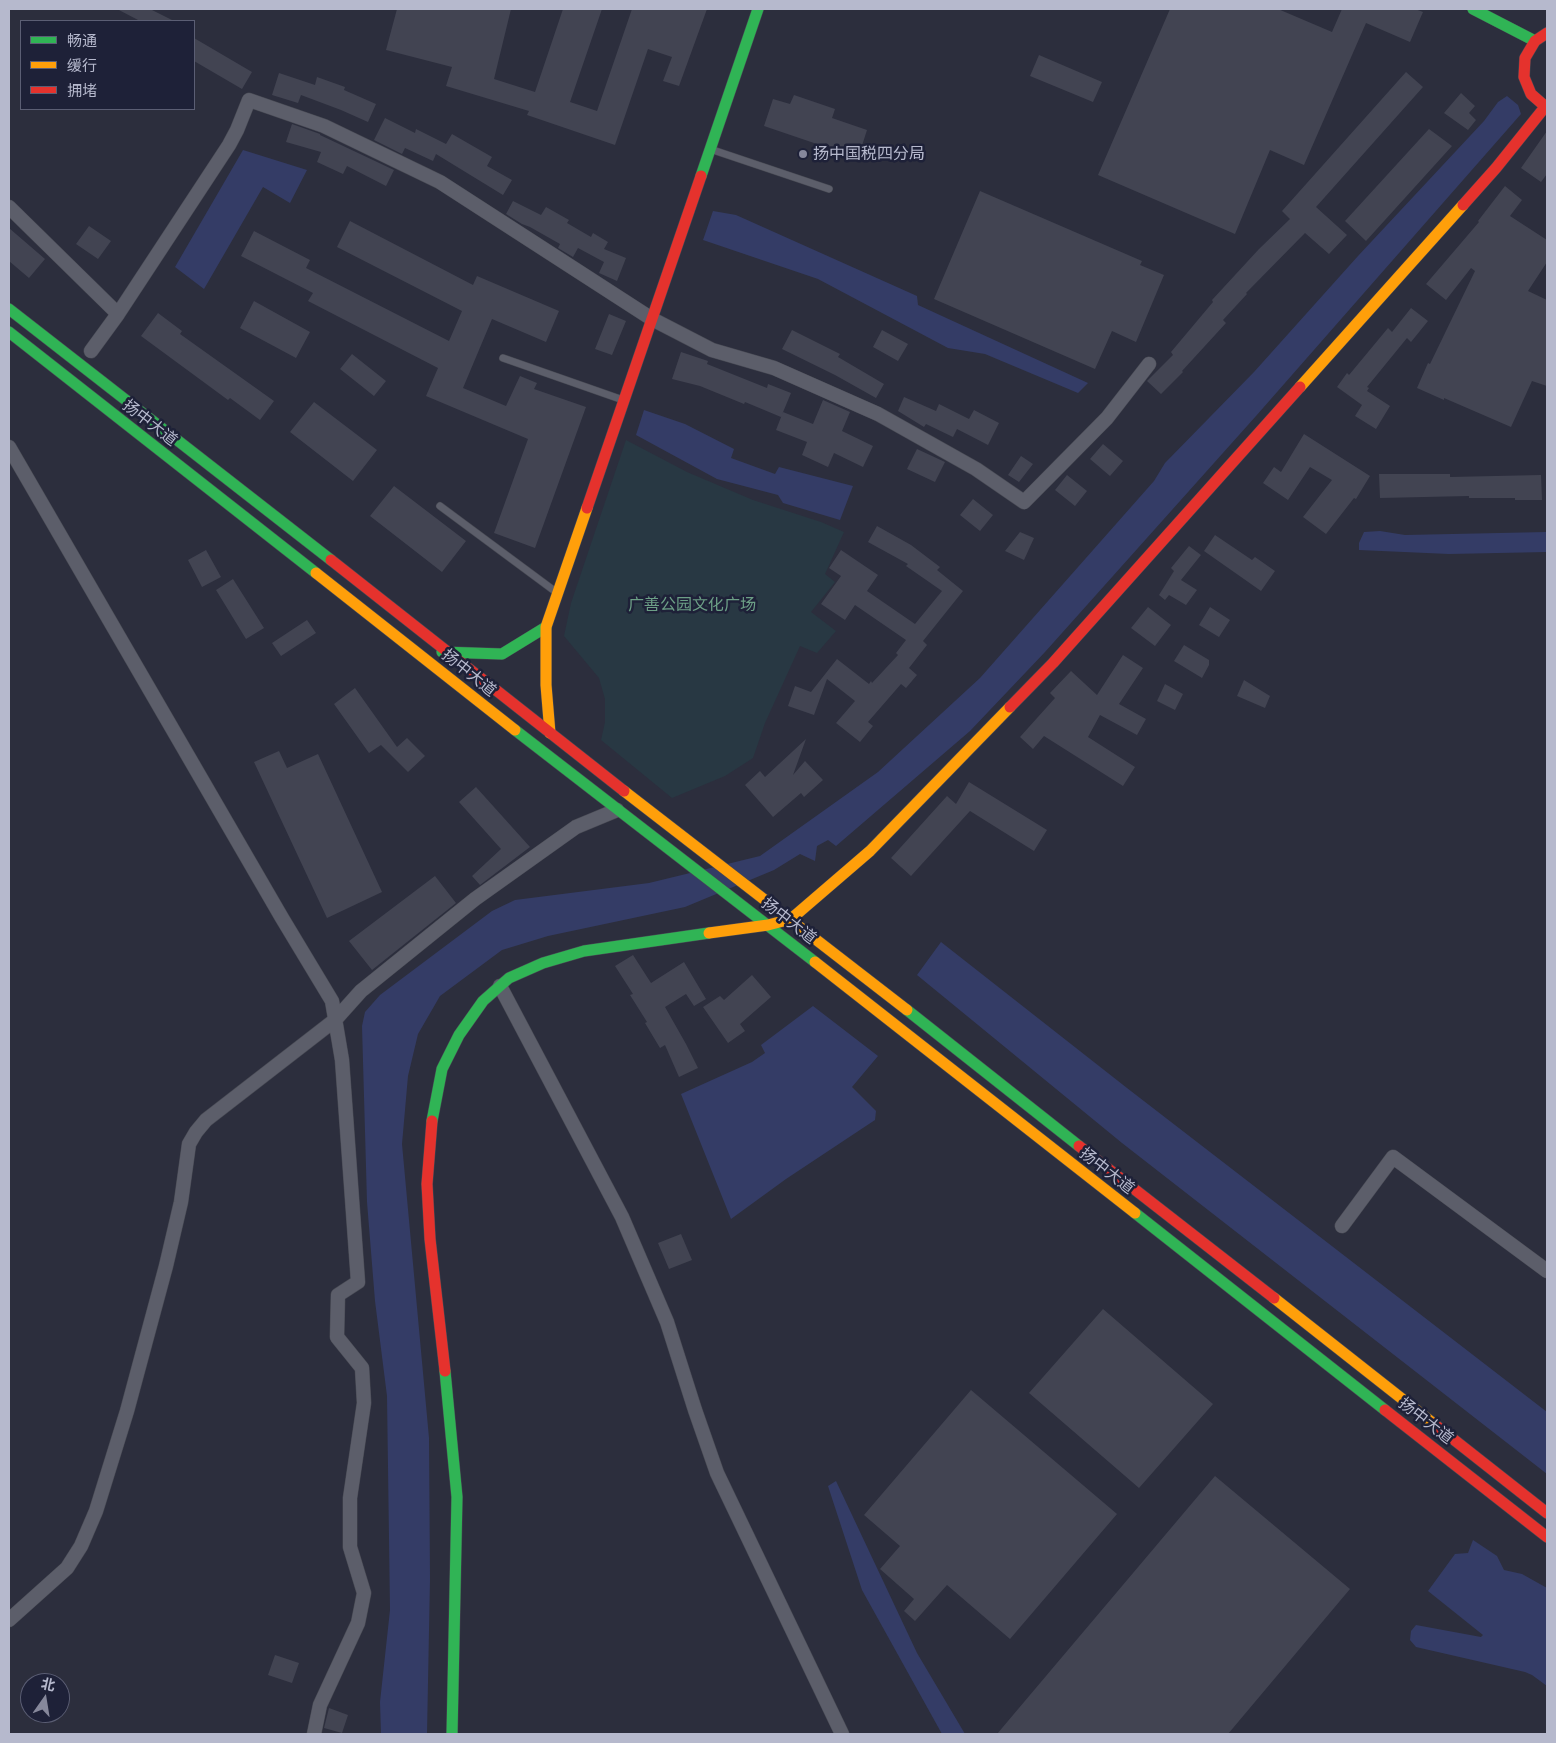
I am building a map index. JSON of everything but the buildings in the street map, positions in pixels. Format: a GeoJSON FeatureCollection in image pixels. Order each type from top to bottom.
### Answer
{"type":"FeatureCollection","features":[{"type":"Feature","properties":{"kind":"main road"},"geometry":{"type":"LineString","coordinates":[[550,733],[546,685],[546,627],[758,9]]}},
{"type":"Feature","properties":{"kind":"main road"},"geometry":{"type":"LineString","coordinates":[[1473,9],[1535,41]]}},
{"type":"Feature","properties":{"kind":"main road"},"geometry":{"type":"LineString","coordinates":[[452,1734],[457,1497],[454,1447],[430,1239],[427,1184],[432,1116],[442,1069],[458,1035],[484,1001],[509,978],[543,963],[584,952],[768,925],[791,918],[870,851],[1053,663],[1496,168],[1546,108],[1531,94],[1524,77],[1525,58],[1535,41],[1547,33]]}},
{"type":"Feature","properties":{"kind":"main road","name":"扬中大道"},"geometry":{"type":"LineString","coordinates":[[9,309],[449,652],[630,796],[791,918],[1547,1513]]}},
{"type":"Feature","properties":{"kind":"main road","name":"扬中大道"},"geometry":{"type":"LineString","coordinates":[[9,332],[1547,1537]]}},
{"type":"Feature","properties":{"kind":"main road"},"geometry":{"type":"LineString","coordinates":[[415,651],[502,654],[546,627]]}},
{"type":"Feature","properties":{"kind":"main road"},"geometry":{"type":"LineString","coordinates":[[617,810],[630,796]]}},
{"type":"Feature","properties":{"kind":"street"},"geometry":{"type":"LineString","coordinates":[[92,350],[118,314],[229,145],[249,100],[324,126],[440,182],[652,319],[712,350],[774,368],[878,414],[976,469],[1024,502],[1107,418],[1149,364]]}},
{"type":"Feature","properties":{"kind":"street"},"geometry":{"type":"LineString","coordinates":[[9,207],[118,314]]}},
{"type":"Feature","properties":{"kind":"street"},"geometry":{"type":"LineString","coordinates":[[9,447],[282,918],[332,1000],[342,1060],[358,1282],[338,1295],[337,1337],[362,1368],[364,1402],[350,1498],[350,1547],[364,1593],[358,1623],[320,1705],[314,1734]]}},
{"type":"Feature","properties":{"kind":"street"},"geometry":{"type":"LineString","coordinates":[[9,1620],[67,1568],[81,1546],[96,1511],[127,1411],[166,1266],[181,1202],[189,1144],[196,1132],[206,1120],[335,1020],[361,991],[475,899],[576,827],[617,810]]}},
{"type":"Feature","properties":{"kind":"street"},"geometry":{"type":"LineString","coordinates":[[500,986],[622,1217],[668,1322],[717,1473],[842,1734]]}},
{"type":"Feature","properties":{"kind":"street"},"geometry":{"type":"LineString","coordinates":[[1342,1226],[1393,1157],[1547,1270]]}},
{"type":"Feature","properties":{"kind":"lane"},"geometry":{"type":"LineString","coordinates":[[710,149],[829,189]]}},
{"type":"Feature","properties":{"kind":"lane"},"geometry":{"type":"LineString","coordinates":[[503,358],[624,401]]}},
{"type":"Feature","properties":{"kind":"lane"},"geometry":{"type":"LineString","coordinates":[[440,506],[558,593]]}},
{"type":"Feature","properties":{"kind":"green space","name":"广善公园文化广场"},"geometry":{"type":"Polygon","coordinates":[[[626,440],[687,472],[753,500],[821,522],[844,532],[825,574],[835,582],[811,612],[836,631],[817,653],[800,646],[765,723],[753,758],[725,776],[672,798],[601,740],[605,722],[605,699],[599,678],[564,636],[571,603],[626,440]]]}},
{"type":"Feature","properties":{"kind":"water"},"geometry":{"type":"Polygon","coordinates":[[[1507,96],[1518,105],[1521,114],[1256,416],[1045,652],[970,731],[836,846],[828,840],[817,846],[815,861],[800,854],[774,870],[685,907],[548,936],[502,950],[440,996],[418,1034],[408,1076],[402,1144],[429,1438],[430,1579],[427,1734],[381,1734],[380,1702],[390,1610],[387,1396],[375,1301],[367,1202],[362,1026],[365,1012],[380,995],[492,911],[515,900],[649,883],[760,856],[878,772],[980,678],[1154,481],[1165,463],[1254,372],[1358,256],[1484,121],[1498,102],[1507,96]]]}},
{"type":"Feature","properties":{"kind":"water"},"geometry":{"type":"Polygon","coordinates":[[[243,150],[307,170],[290,203],[263,187],[204,289],[175,267],[243,150]]]}},
{"type":"Feature","properties":{"kind":"water"},"geometry":{"type":"Polygon","coordinates":[[[713,211],[736,215],[917,296],[918,305],[1088,383],[1078,393],[985,354],[948,348],[818,279],[703,240],[713,211]]]}},
{"type":"Feature","properties":{"kind":"water"},"geometry":{"type":"Polygon","coordinates":[[[644,410],[685,424],[734,449],[731,458],[775,474],[779,467],[853,486],[840,520],[783,503],[778,495],[717,479],[636,435],[644,410]]]}},
{"type":"Feature","properties":{"kind":"water"},"geometry":{"type":"Polygon","coordinates":[[[1380,531],[1405,535],[1547,532],[1547,552],[1449,554],[1359,550],[1359,543],[1364,532],[1380,531]]]}},
{"type":"Feature","properties":{"kind":"water"},"geometry":{"type":"Polygon","coordinates":[[[941,942],[1547,1412],[1547,1474],[1122,1143],[917,975],[941,942]]]}},
{"type":"Feature","properties":{"kind":"water"},"geometry":{"type":"Polygon","coordinates":[[[813,1006],[878,1056],[852,1087],[876,1111],[875,1120],[786,1179],[731,1219],[681,1094],[752,1062],[765,1053],[761,1045],[813,1006]]]}},
{"type":"Feature","properties":{"kind":"water"},"geometry":{"type":"Polygon","coordinates":[[[836,1481],[917,1653],[965,1734],[942,1734],[862,1590],[828,1486],[836,1481]]]}},
{"type":"Feature","properties":{"kind":"water"},"geometry":{"type":"Polygon","coordinates":[[[1473,1540],[1497,1556],[1504,1570],[1522,1574],[1547,1588],[1547,1686],[1525,1672],[1416,1647],[1410,1640],[1411,1631],[1416,1625],[1481,1637],[1483,1635],[1428,1591],[1455,1554],[1468,1553],[1473,1540]]]}},
{"type":"Feature","properties":{"kind":"traffic: fast"},"geometry":{"type":"LineString","coordinates":[[701,176],[758,9]]}},
{"type":"Feature","properties":{"kind":"traffic: fast"},"geometry":{"type":"LineString","coordinates":[[1473,9],[1535,41]]}},
{"type":"Feature","properties":{"kind":"traffic: fast"},"geometry":{"type":"LineString","coordinates":[[9,309],[331,560]]}},
{"type":"Feature","properties":{"kind":"traffic: fast"},"geometry":{"type":"LineString","coordinates":[[9,332],[316,573]]}},
{"type":"Feature","properties":{"kind":"traffic: fast"},"geometry":{"type":"LineString","coordinates":[[442,652],[502,654],[546,627]]}},
{"type":"Feature","properties":{"kind":"traffic: fast"},"geometry":{"type":"LineString","coordinates":[[515,730],[815,962]]}},
{"type":"Feature","properties":{"kind":"traffic: fast"},"geometry":{"type":"LineString","coordinates":[[432,1121],[442,1069],[459,1035],[483,1001],[509,978],[543,963],[584,951],[709,933]]}},
{"type":"Feature","properties":{"kind":"traffic: fast"},"geometry":{"type":"LineString","coordinates":[[907,1010],[1079,1146]]}},
{"type":"Feature","properties":{"kind":"traffic: fast"},"geometry":{"type":"LineString","coordinates":[[1135,1213],[1385,1410]]}},
{"type":"Feature","properties":{"kind":"traffic: fast"},"geometry":{"type":"LineString","coordinates":[[445,1371],[457,1497],[452,1734]]}},
{"type":"Feature","properties":{"kind":"traffic: slow"},"geometry":{"type":"LineString","coordinates":[[1300,387],[1463,205]]}},
{"type":"Feature","properties":{"kind":"traffic: slow"},"geometry":{"type":"LineString","coordinates":[[550,733],[546,685],[546,627],[587,508]]}},
{"type":"Feature","properties":{"kind":"traffic: slow"},"geometry":{"type":"LineString","coordinates":[[316,573],[515,730]]}},
{"type":"Feature","properties":{"kind":"traffic: slow"},"geometry":{"type":"LineString","coordinates":[[709,933],[768,925],[791,919],[870,851],[1010,707]]}},
{"type":"Feature","properties":{"kind":"traffic: slow"},"geometry":{"type":"LineString","coordinates":[[624,791],[907,1010]]}},
{"type":"Feature","properties":{"kind":"traffic: slow"},"geometry":{"type":"LineString","coordinates":[[815,962],[1135,1213]]}},
{"type":"Feature","properties":{"kind":"traffic: slow"},"geometry":{"type":"LineString","coordinates":[[1274,1298],[1434,1424]]}},
{"type":"Feature","properties":{"kind":"traffic: jam"},"geometry":{"type":"LineString","coordinates":[[1547,33],[1535,41],[1525,58],[1524,77],[1531,94],[1547,108]]}},
{"type":"Feature","properties":{"kind":"traffic: jam"},"geometry":{"type":"LineString","coordinates":[[1463,205],[1496,168],[1545,107]]}},
{"type":"Feature","properties":{"kind":"traffic: jam"},"geometry":{"type":"LineString","coordinates":[[587,508],[701,176]]}},
{"type":"Feature","properties":{"kind":"traffic: jam"},"geometry":{"type":"LineString","coordinates":[[1010,707],[1053,663],[1300,387]]}},
{"type":"Feature","properties":{"kind":"traffic: jam"},"geometry":{"type":"LineString","coordinates":[[331,560],[624,791]]}},
{"type":"Feature","properties":{"kind":"traffic: jam"},"geometry":{"type":"LineString","coordinates":[[432,1121],[427,1184],[430,1239],[445,1371]]}},
{"type":"Feature","properties":{"kind":"traffic: jam"},"geometry":{"type":"LineString","coordinates":[[1079,1146],[1274,1298]]}},
{"type":"Feature","properties":{"kind":"traffic: jam"},"geometry":{"type":"LineString","coordinates":[[1385,1410],[1547,1537]]}},
{"type":"Feature","properties":{"kind":"traffic: jam"},"geometry":{"type":"LineString","coordinates":[[1434,1424],[1547,1513]]}},
{"type":"Feature","properties":{"kind":"place","name":"扬中国税四分局"},"geometry":{"type":"Point","coordinates":[803,154]}}]}
